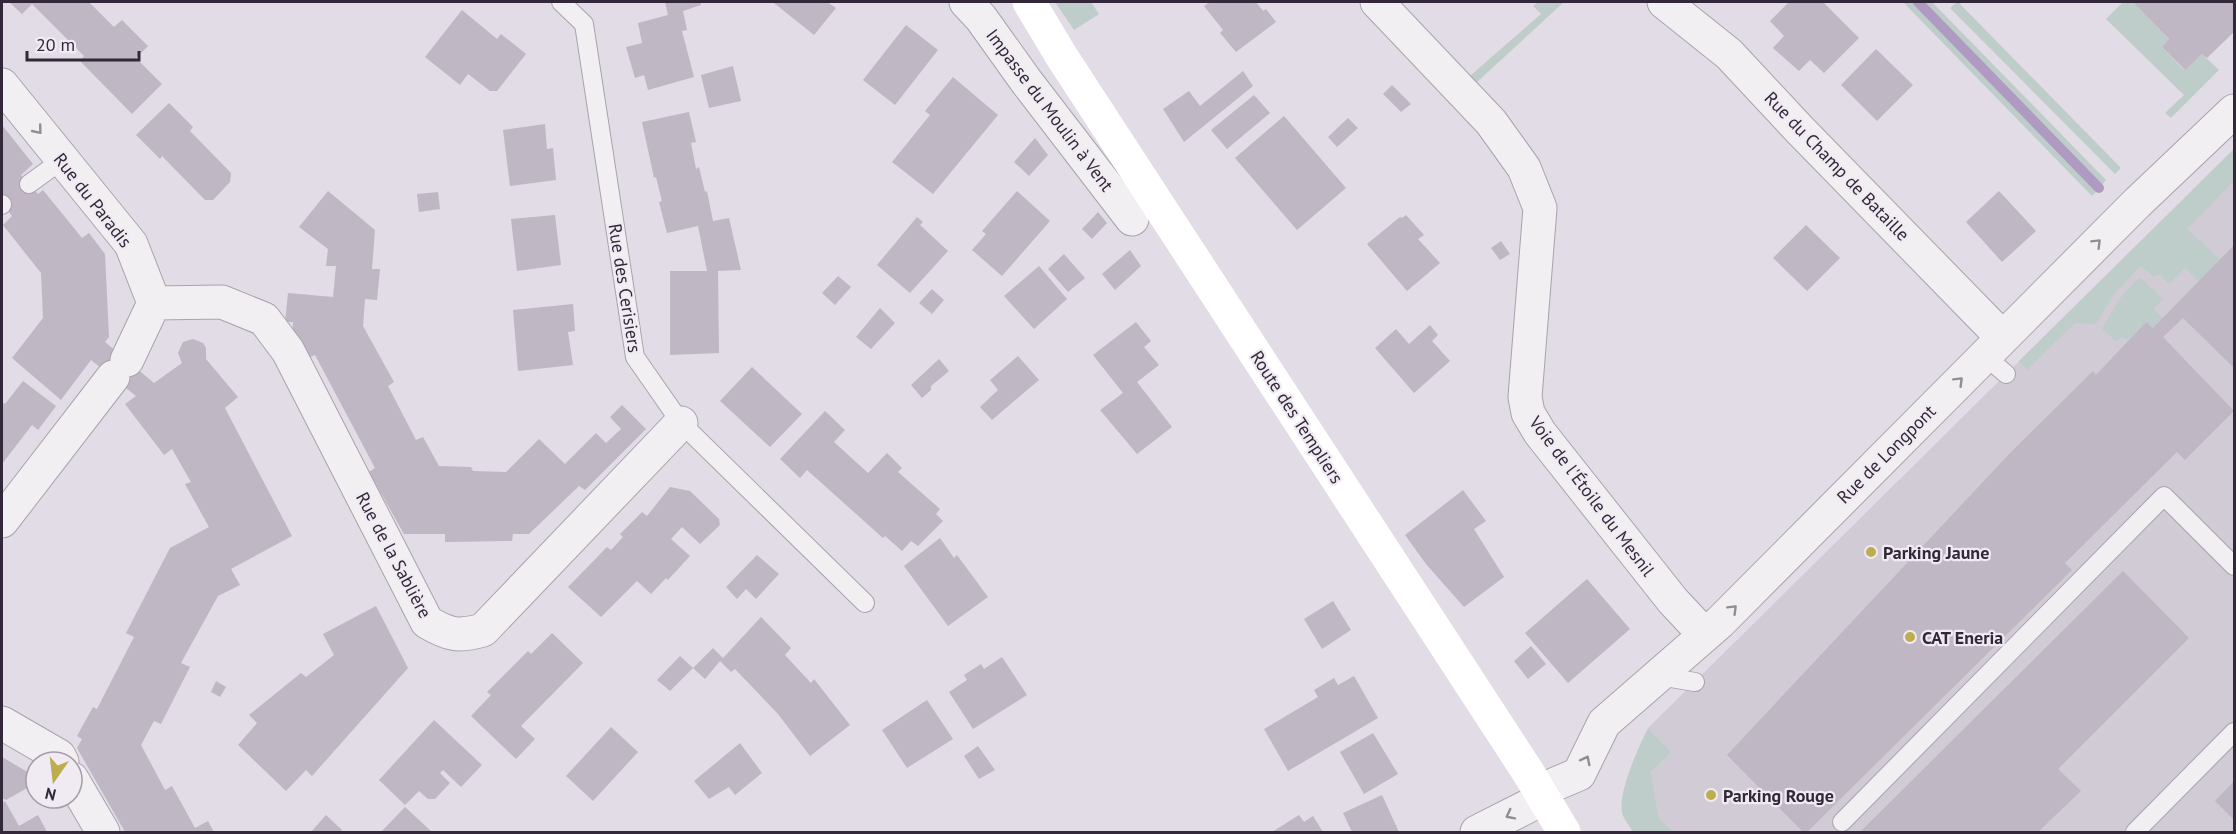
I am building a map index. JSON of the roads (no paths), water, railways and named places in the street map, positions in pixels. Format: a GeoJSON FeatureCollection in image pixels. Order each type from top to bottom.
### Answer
{"type":"FeatureCollection","features":[{"type":"Feature","properties":{"kind":"main road","name":"Route des Templiers"},"geometry":{"type":"LineString","coordinates":[[1029,2],[1062,57],[1564,832]]}},
{"type":"Feature","properties":{"kind":"street","name":"Impasse du Moulin à Vent"},"geometry":{"type":"LineString","coordinates":[[966,2],[981,18],[1026,81],[1132,219]]}},
{"type":"Feature","properties":{"kind":"street","name":"Voie de l'Étoile du Mesnil"},"geometry":{"type":"LineString","coordinates":[[1377,2],[1491,122],[1524,168],[1540,208],[1525,397],[1528,413],[1540,433],[1666,592],[1705,635]]}},
{"type":"Feature","properties":{"kind":"street","name":"Rue du Champ de Bataille"},"geometry":{"type":"LineString","coordinates":[[1664,2],[1730,54],[1799,129],[1998,356]]}},
{"type":"Feature","properties":{"kind":"street","name":"Rue du Paradis"},"geometry":{"type":"LineString","coordinates":[[2,85],[130,244],[154,303]]}},
{"type":"Feature","properties":{"kind":"street","name":"Rue de Longpont"},"geometry":{"type":"LineString","coordinates":[[1477,832],[1579,774],[1604,723],[1705,635],[1998,356],[2137,203],[2235,111]]}},
{"type":"Feature","properties":{"kind":"street","name":"Rue de la Sablière"},"geometry":{"type":"LineString","coordinates":[[154,303],[222,302],[264,319],[288,351],[427,622],[455,635],[483,630],[681,423]]}},
{"type":"Feature","properties":{"kind":"street"},"geometry":{"type":"LineString","coordinates":[[2,521],[120,369],[154,303]]}},
{"type":"Feature","properties":{"kind":"street"},"geometry":{"type":"LineString","coordinates":[[2,723],[49,750]]}},
{"type":"Feature","properties":{"kind":"street"},"geometry":{"type":"LineString","coordinates":[[84,799],[103,832]]}},
{"type":"Feature","properties":{"kind":"lane","name":"Rue des Cerisiers"},"geometry":{"type":"LineString","coordinates":[[561,2],[584,24],[635,357],[681,423],[865,603]]}},
{"type":"Feature","properties":{"kind":"lane"},"geometry":{"type":"LineString","coordinates":[[29,184],[62,160]]}},
{"type":"Feature","properties":{"kind":"lane"},"geometry":{"type":"LineString","coordinates":[[1842,822],[2164,496],[2235,566]]}},
{"type":"Feature","properties":{"kind":"lane"},"geometry":{"type":"LineString","coordinates":[[1659,676],[1695,681]]}},
{"type":"Feature","properties":{"kind":"lane"},"geometry":{"type":"LineString","coordinates":[[2135,832],[2235,732]]}},
{"type":"Feature","properties":{"kind":"waterway"},"geometry":{"type":"LineString","coordinates":[[1918,2],[2099,188]]}},
{"type":"Feature","properties":{"kind":"place","name":"Parking Jaune"},"geometry":{"type":"Point","coordinates":[1871,552]}},
{"type":"Feature","properties":{"kind":"place","name":"CAT Eneria"},"geometry":{"type":"Point","coordinates":[1910,637]}},
{"type":"Feature","properties":{"kind":"place","name":"Parking Rouge"},"geometry":{"type":"Point","coordinates":[1711,795]}}]}
